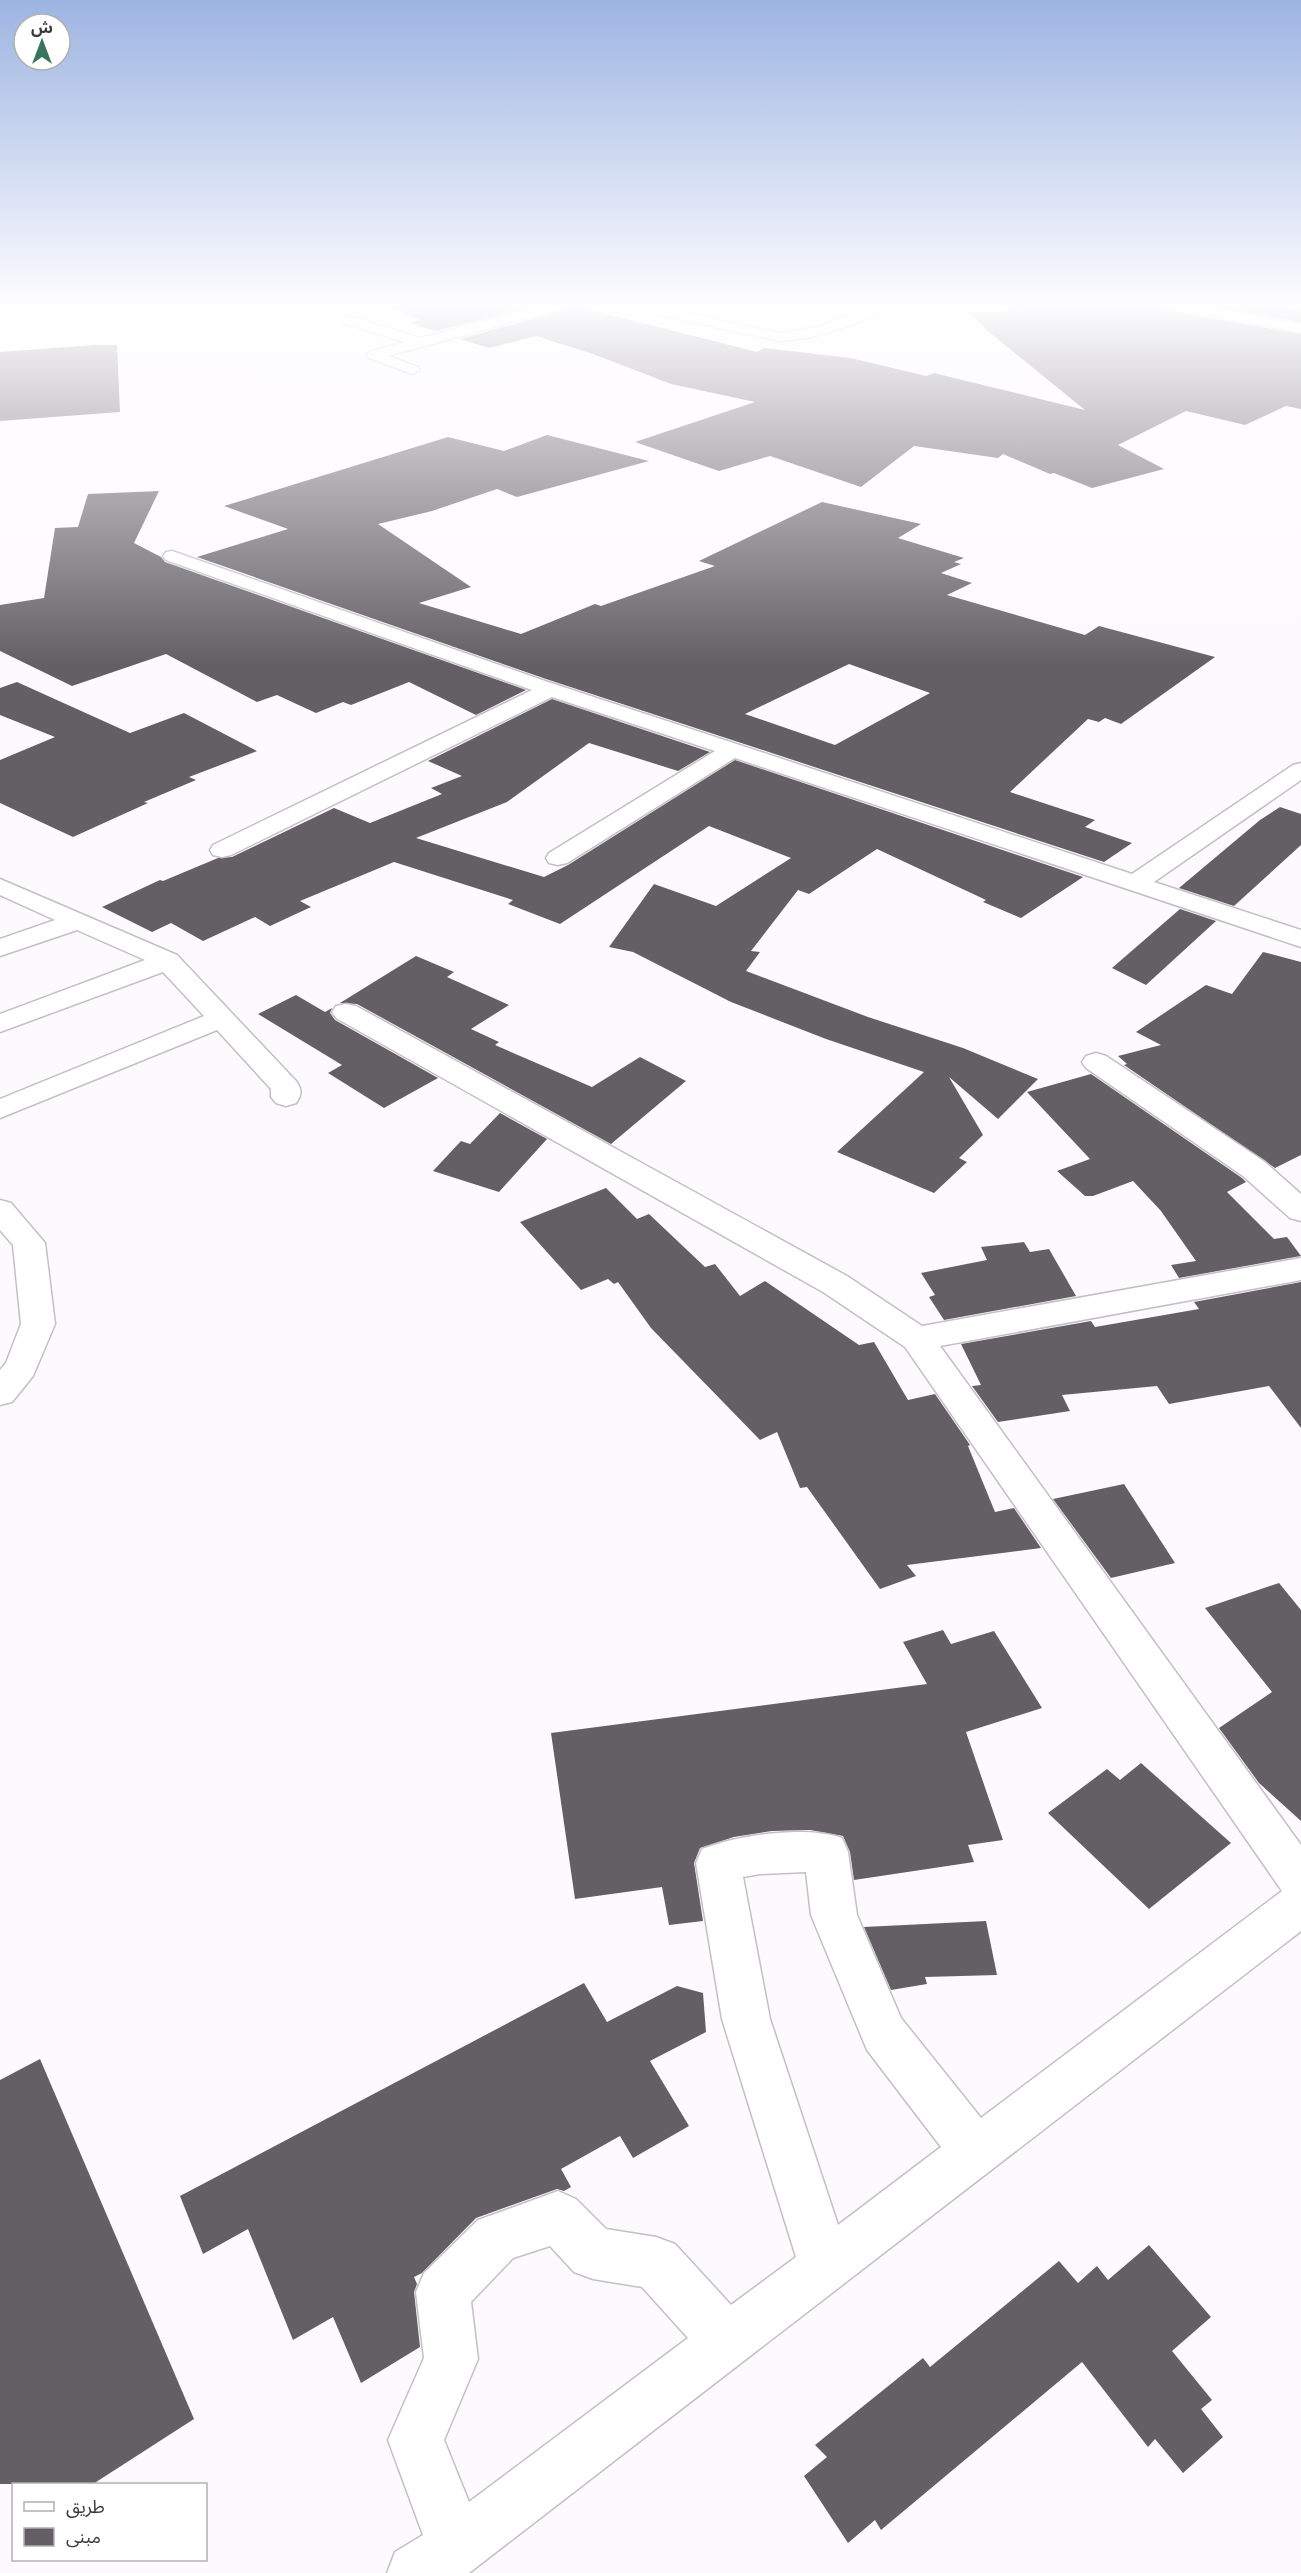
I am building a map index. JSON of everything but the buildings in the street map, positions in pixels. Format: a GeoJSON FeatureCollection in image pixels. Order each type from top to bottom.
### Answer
{"type":"FeatureCollection","features":[{"type":"Feature","properties":{"kind":"street"},"geometry":{"type":"LineString","coordinates":[[172,556],[551,689],[1301,939]]}},
{"type":"Feature","properties":{"kind":"street"},"geometry":{"type":"LineString","coordinates":[[222,850],[551,689]]}},
{"type":"Feature","properties":{"kind":"street"},"geometry":{"type":"LineString","coordinates":[[558,858],[733,750]]}},
{"type":"Feature","properties":{"kind":"street"},"geometry":{"type":"LineString","coordinates":[[1134,884],[1301,770]]}},
{"type":"Feature","properties":{"kind":"street"},"geometry":{"type":"LineString","coordinates":[[0,886],[168,961],[286,1087],[286,1097]]}},
{"type":"Feature","properties":{"kind":"street"},"geometry":{"type":"LineString","coordinates":[[0,948],[78,921]]}},
{"type":"Feature","properties":{"kind":"street"},"geometry":{"type":"LineString","coordinates":[[0,1024],[168,961]]}},
{"type":"Feature","properties":{"kind":"street"},"geometry":{"type":"LineString","coordinates":[[346,1012],[835,1284],[917,1339],[1301,1881]]}},
{"type":"Feature","properties":{"kind":"street"},"geometry":{"type":"LineString","coordinates":[[0,1110],[223,1018]]}},
{"type":"Feature","properties":{"kind":"street"},"geometry":{"type":"LineString","coordinates":[[1096,1062],[1254,1169],[1301,1211]]}},
{"type":"Feature","properties":{"kind":"street"},"geometry":{"type":"LineString","coordinates":[[0,1210],[29,1243],[38,1324],[21,1368],[0,1393]]}},
{"type":"Feature","properties":{"kind":"street"},"geometry":{"type":"LineString","coordinates":[[917,1339],[1301,1269]]}},
{"type":"Feature","properties":{"kind":"street"},"geometry":{"type":"LineString","coordinates":[[825,2266],[746,2019],[718,1863],[760,1854],[826,1852],[834,1915],[884,2034],[976,2152]]}},
{"type":"Feature","properties":{"kind":"street"},"geometry":{"type":"LineString","coordinates":[[727,2341],[656,2263],[593,2253],[558,2217],[496,2238],[442,2292],[451,2359],[416,2440],[437,2560],[727,2341],[976,2152],[1301,1904]]}}]}
